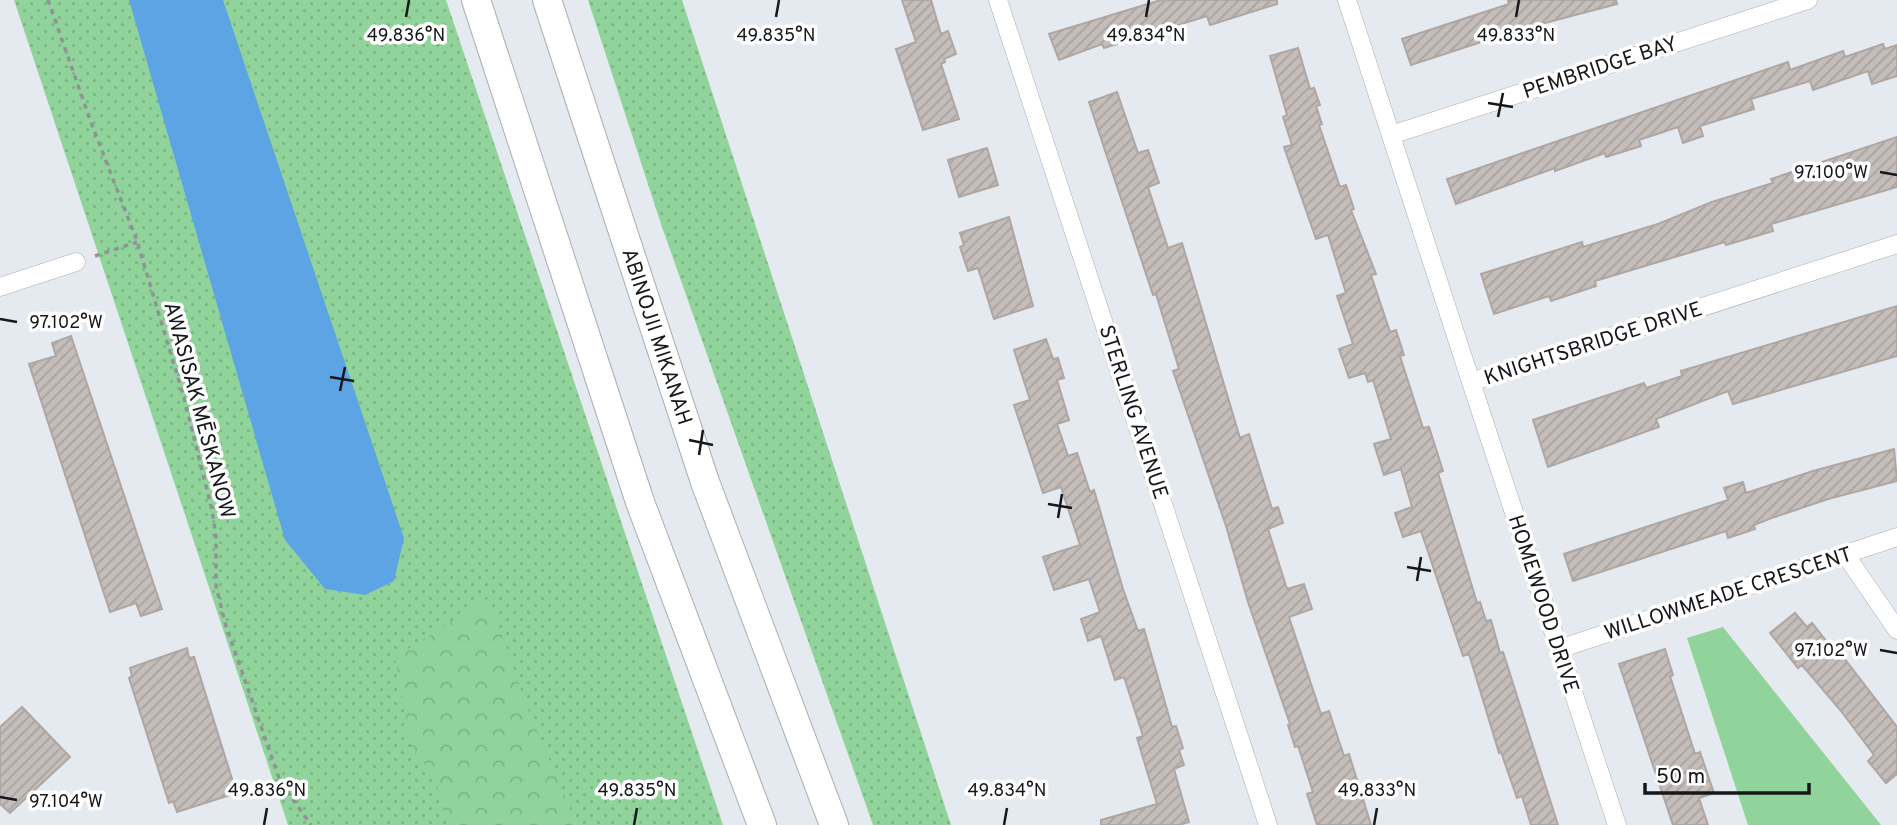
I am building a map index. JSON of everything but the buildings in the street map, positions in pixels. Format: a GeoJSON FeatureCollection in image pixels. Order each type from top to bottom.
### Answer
{"type":"FeatureCollection","features":[{"type":"Feature","properties":{"kind":"main road"},"geometry":{"type":"LineString","coordinates":[[477,0],[640,502],[761,825]]}},
{"type":"Feature","properties":{"kind":"main road","name":"ABINOJII MIKANAH"},"geometry":{"type":"LineString","coordinates":[[547,0],[705,482],[834,825]]}},
{"type":"Feature","properties":{"kind":"street","name":"STERLING AVENUE"},"geometry":{"type":"LineString","coordinates":[[998,0],[1268,825]]}},
{"type":"Feature","properties":{"kind":"street","name":"KNIGHTSBRIDGE DRIVE"},"geometry":{"type":"LineString","coordinates":[[1347,0],[1471,382],[1897,244]]}},
{"type":"Feature","properties":{"kind":"street","name":"PEMBRIDGE BAY"},"geometry":{"type":"LineString","coordinates":[[1391,135],[1808,0]]}},
{"type":"Feature","properties":{"kind":"street"},"geometry":{"type":"LineString","coordinates":[[0,287],[76,262]]}},
{"type":"Feature","properties":{"kind":"street","name":"HOMEWOOD DRIVE"},"geometry":{"type":"LineString","coordinates":[[1471,382],[1617,825]]}},
{"type":"Feature","properties":{"kind":"street","name":"WILLOWMEADE CRESCENT"},"geometry":{"type":"LineString","coordinates":[[1559,649],[1897,537]]}},
{"type":"Feature","properties":{"kind":"street"},"geometry":{"type":"LineString","coordinates":[[1845,554],[1897,630]]}},
{"type":"Feature","properties":{"kind":"path","name":"AWASISAK MĒSKANOW"},"geometry":{"type":"LineString","coordinates":[[48,0],[137,242],[184,398],[212,510],[216,537],[216,586],[225,623],[280,781],[312,825]]}},
{"type":"Feature","properties":{"kind":"path"},"geometry":{"type":"LineString","coordinates":[[76,262],[137,242]]}},
{"type":"Feature","properties":{"kind":"green space"},"geometry":{"type":"Polygon","coordinates":[[[14,0],[446,0],[723,825],[288,825],[14,0]]]}},
{"type":"Feature","properties":{"kind":"green space"},"geometry":{"type":"Polygon","coordinates":[[[588,0],[682,0],[951,825],[873,825],[661,224],[588,0]]]}},
{"type":"Feature","properties":{"kind":"green space"},"geometry":{"type":"Polygon","coordinates":[[[489,598],[527,707],[577,825],[450,825],[433,775],[411,747],[395,657],[489,598]]]}},
{"type":"Feature","properties":{"kind":"green space"},"geometry":{"type":"Polygon","coordinates":[[[1723,627],[1881,825],[1748,825],[1687,638],[1723,627]]]}},
{"type":"Feature","properties":{"kind":"water"},"geometry":{"type":"Polygon","coordinates":[[[129,0],[223,0],[404,538],[394,581],[365,595],[325,589],[285,540],[129,0]]]}}]}
